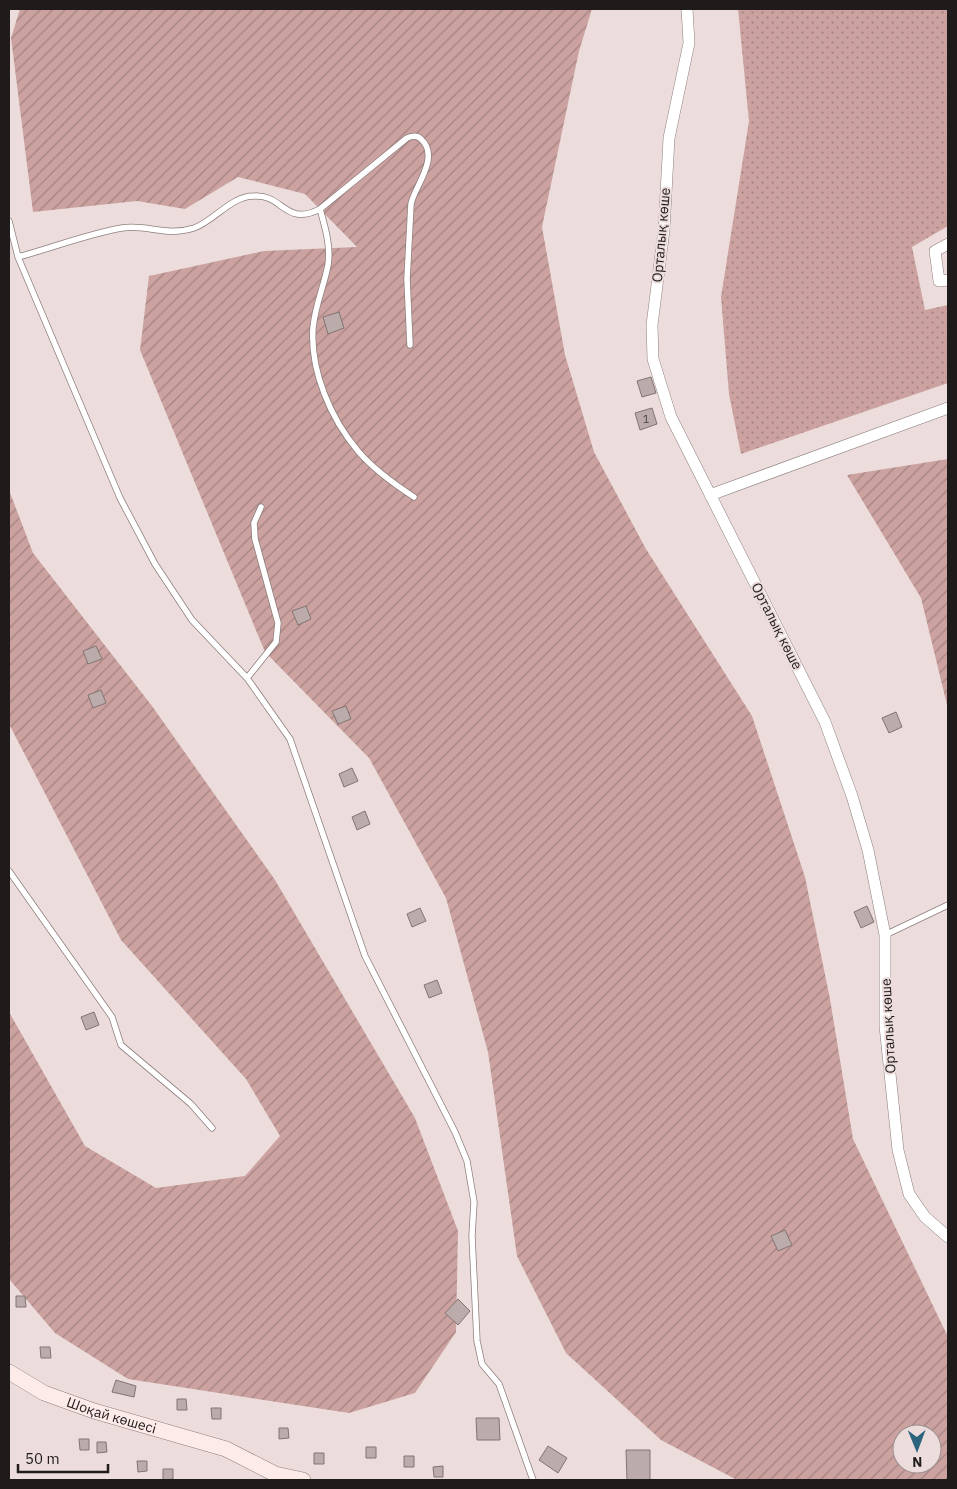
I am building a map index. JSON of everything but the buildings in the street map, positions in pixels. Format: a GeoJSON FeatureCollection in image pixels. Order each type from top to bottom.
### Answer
{"type":"FeatureCollection","features":[{"type":"Feature","properties":{"kind":"street","name":"Орталық көше"},"geometry":{"type":"LineString","coordinates":[[688,9],[689,43],[669,138],[664,230],[652,324],[654,359],[672,417],[773,614],[825,722],[868,850],[885,935],[885,1026],[898,1150],[909,1194],[925,1217],[948,1237]]}},
{"type":"Feature","properties":{"kind":"street"},"geometry":{"type":"LineString","coordinates":[[948,244],[935,250],[939,281],[948,280]]}},
{"type":"Feature","properties":{"kind":"street"},"geometry":{"type":"LineString","coordinates":[[710,494],[948,408]]}},
{"type":"Feature","properties":{"kind":"street","name":"Шоқай көшесі"},"geometry":{"type":"LineString","coordinates":[[9,1372],[44,1393],[94,1411],[226,1449],[275,1474],[303,1480]]}},
{"type":"Feature","properties":{"kind":"lane"},"geometry":{"type":"LineString","coordinates":[[18,257],[120,228],[141,228],[165,232],[189,229],[202,224],[223,208],[253,195],[268,199],[302,216],[320,209],[407,138],[412,136],[423,140],[427,150],[425,174],[413,194],[411,204],[407,279],[410,345]]}},
{"type":"Feature","properties":{"kind":"lane"},"geometry":{"type":"LineString","coordinates":[[320,209],[329,247],[328,265],[318,298],[313,330],[315,358],[319,376],[338,421],[358,451],[391,482],[414,497]]}},
{"type":"Feature","properties":{"kind":"lane"},"geometry":{"type":"LineString","coordinates":[[9,221],[18,257],[120,498],[155,564],[192,620],[247,678],[290,739],[366,956],[467,1161],[474,1202],[472,1236],[477,1341],[482,1364],[498,1384],[533,1480]]}},
{"type":"Feature","properties":{"kind":"lane"},"geometry":{"type":"LineString","coordinates":[[247,678],[276,642],[278,623],[255,539],[254,523],[261,507]]}},
{"type":"Feature","properties":{"kind":"lane"},"geometry":{"type":"LineString","coordinates":[[9,871],[112,1016],[121,1045],[191,1104],[212,1128]]}},
{"type":"Feature","properties":{"kind":"lane"},"geometry":{"type":"LineString","coordinates":[[885,935],[948,905]]}},
{"type":"Feature","properties":{"kind":"shaded area"},"geometry":{"type":"Polygon","coordinates":[[[20,9],[592,9],[579,51],[542,227],[565,355],[594,452],[646,549],[752,716],[805,877],[830,999],[853,1139],[948,1337],[948,1480],[737,1480],[661,1440],[566,1353],[517,1256],[488,1052],[446,898],[369,758],[265,652],[140,350],[149,276],[264,251],[357,247],[305,194],[238,177],[185,209],[137,201],[33,212],[11,38],[20,9]]]}},
{"type":"Feature","properties":{"kind":"shaded area"},"geometry":{"type":"Polygon","coordinates":[[[738,9],[948,9],[948,226],[912,247],[925,310],[948,305],[948,383],[741,454],[729,394],[721,297],[749,121],[738,9]]]}},
{"type":"Feature","properties":{"kind":"shaded area"},"geometry":{"type":"Polygon","coordinates":[[[948,459],[948,709],[921,598],[847,475],[948,459]]]}},
{"type":"Feature","properties":{"kind":"shaded area"},"geometry":{"type":"Polygon","coordinates":[[[9,490],[33,553],[152,706],[275,880],[415,1118],[458,1231],[456,1332],[415,1393],[349,1413],[128,1379],[55,1333],[9,1279],[9,1012],[85,1146],[156,1188],[245,1176],[280,1136],[246,1079],[121,940],[9,724],[9,490]]]}}]}
